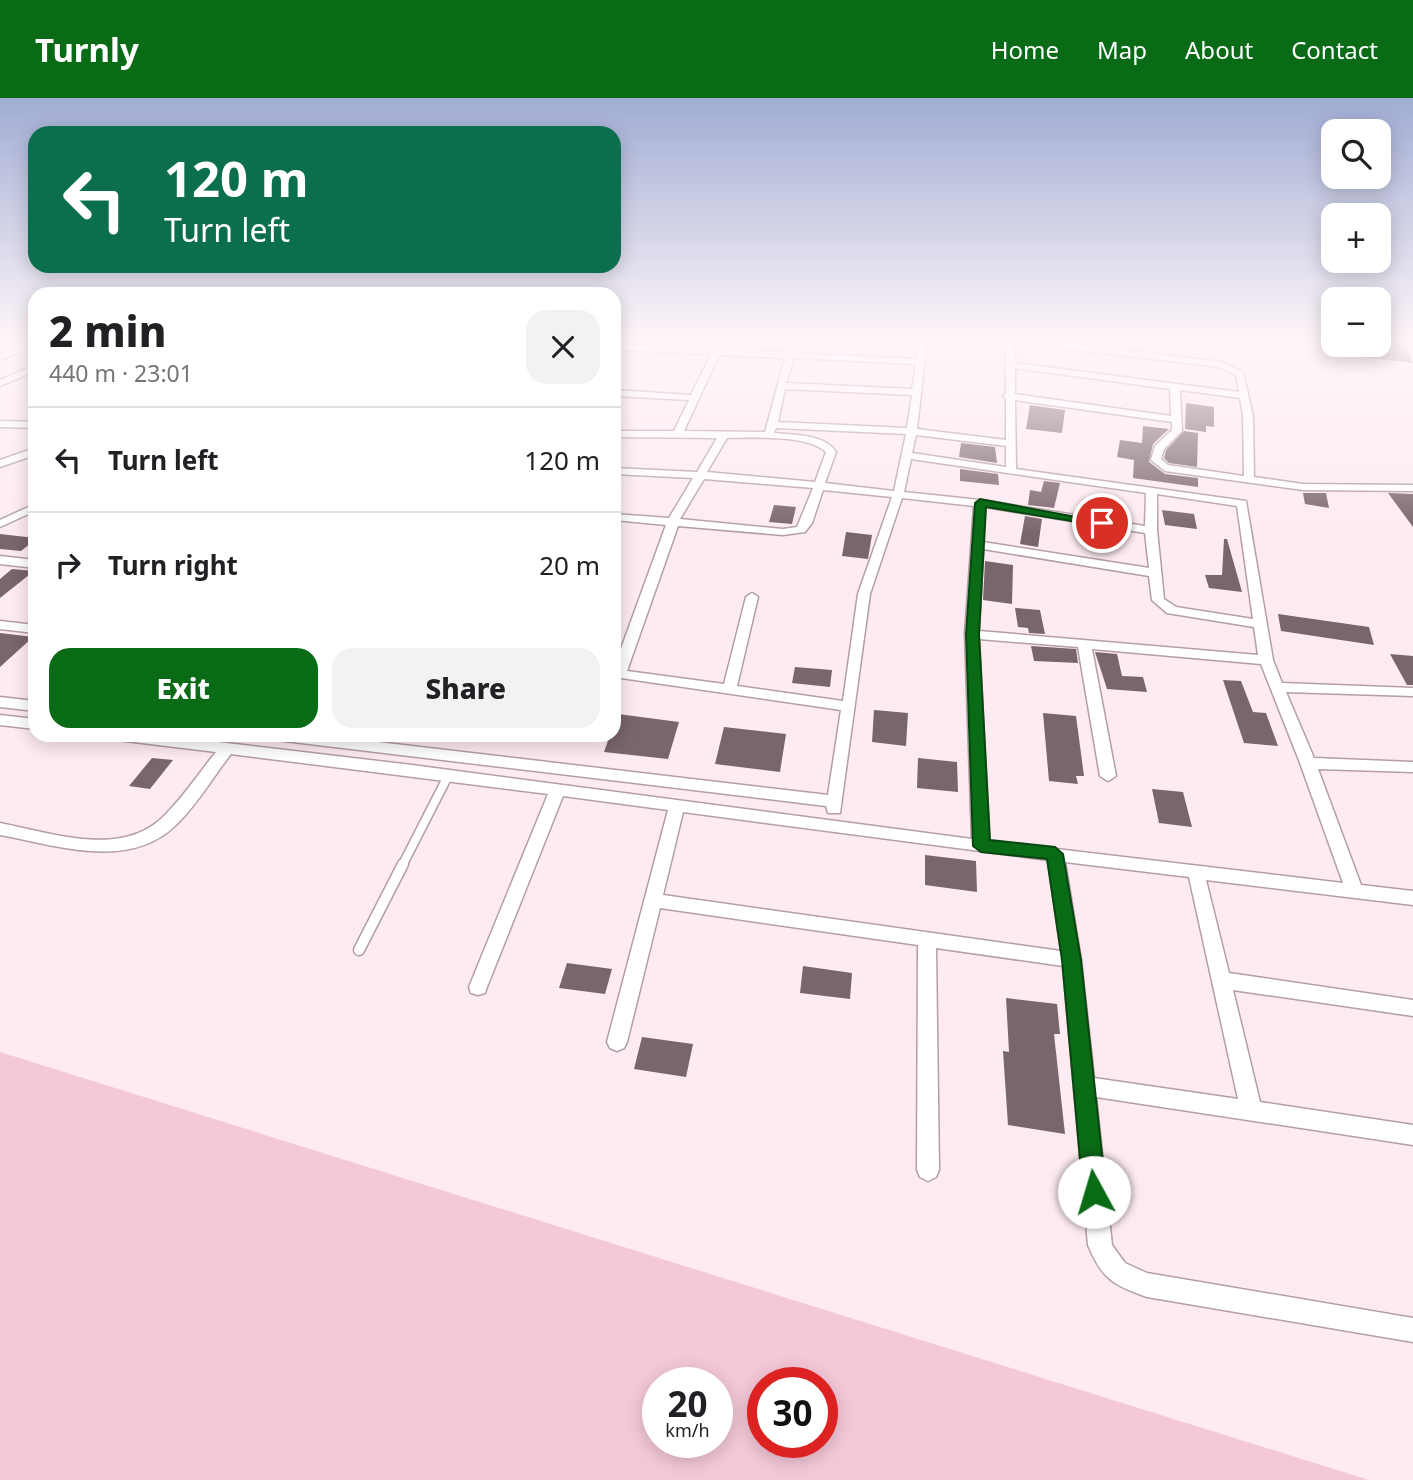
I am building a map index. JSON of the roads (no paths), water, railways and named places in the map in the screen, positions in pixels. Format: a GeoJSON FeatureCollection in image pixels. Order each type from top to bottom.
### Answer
{"type":"FeatureCollection","features":[{"type":"Feature","properties":{"kind":"street"},"geometry":{"type":"LineString","coordinates":[[677,436],[692,404]]}},
{"type":"Feature","properties":{"kind":"street"},"geometry":{"type":"LineString","coordinates":[[770,430],[776,404]]}},
{"type":"Feature","properties":{"kind":"street"},"geometry":{"type":"LineString","coordinates":[[831,825],[864,594],[898,495],[912,431],[915,404]]}},
{"type":"Feature","properties":{"kind":"street"},"geometry":{"type":"LineString","coordinates":[[1008,404],[1011,471]]}},
{"type":"Feature","properties":{"kind":"street"},"geometry":{"type":"LineString","coordinates":[[1067,404],[1176,420]]}},
{"type":"Feature","properties":{"kind":"street"},"geometry":{"type":"LineString","coordinates":[[1176,404],[1177,431],[1159,448],[1158,464],[1172,469],[1317,488],[1413,488]]}},
{"type":"Feature","properties":{"kind":"street"},"geometry":{"type":"LineString","coordinates":[[1246,404],[1249,481]]}},
{"type":"Feature","properties":{"kind":"street"},"geometry":{"type":"LineString","coordinates":[[0,424],[28,425]]}},
{"type":"Feature","properties":{"kind":"street"},"geometry":{"type":"LineString","coordinates":[[621,517],[796,532],[804,528],[831,452],[828,447],[810,440],[770,430]]}},
{"type":"Feature","properties":{"kind":"street"},"geometry":{"type":"LineString","coordinates":[[621,434],[723,436],[770,430],[912,431],[1008,443]]}},
{"type":"Feature","properties":{"kind":"street"},"geometry":{"type":"LineString","coordinates":[[621,662],[674,520],[723,436]]}},
{"type":"Feature","properties":{"kind":"street"},"geometry":{"type":"LineString","coordinates":[[0,464],[28,454]]}},
{"type":"Feature","properties":{"kind":"street"},"geometry":{"type":"LineString","coordinates":[[907,456],[1242,503],[1266,660],[1308,762],[1354,890]]}},
{"type":"Feature","properties":{"kind":"street"},"geometry":{"type":"LineString","coordinates":[[621,471],[702,473],[819,488],[980,503],[1151,530]]}},
{"type":"Feature","properties":{"kind":"street"},"geometry":{"type":"LineString","coordinates":[[1151,491],[1155,573],[1158,600],[1163,607],[1261,624]]}},
{"type":"Feature","properties":{"kind":"street"},"geometry":{"type":"LineString","coordinates":[[980,503],[972,634],[981,846]]}},
{"type":"Feature","properties":{"kind":"street"},"geometry":{"type":"LineString","coordinates":[[0,524],[28,510]]}},
{"type":"Feature","properties":{"kind":"street"},"geometry":{"type":"LineString","coordinates":[[978,545],[1155,573]]}},
{"type":"Feature","properties":{"kind":"street"},"geometry":{"type":"LineString","coordinates":[[0,560],[28,563]]}},
{"type":"Feature","properties":{"kind":"street"},"geometry":{"type":"LineString","coordinates":[[730,688],[752,597]]}},
{"type":"Feature","properties":{"kind":"street"},"geometry":{"type":"LineString","coordinates":[[0,625],[28,628]]}},
{"type":"Feature","properties":{"kind":"street"},"geometry":{"type":"LineString","coordinates":[[972,634],[1266,660]]}},
{"type":"Feature","properties":{"kind":"street"},"geometry":{"type":"LineString","coordinates":[[1084,644],[1108,776]]}},
{"type":"Feature","properties":{"kind":"street"},"geometry":{"type":"LineString","coordinates":[[621,674],[849,707]]}},
{"type":"Feature","properties":{"kind":"street"},"geometry":{"type":"LineString","coordinates":[[1276,687],[1413,692]]}},
{"type":"Feature","properties":{"kind":"street"},"geometry":{"type":"LineString","coordinates":[[0,702],[28,705]]}},
{"type":"Feature","properties":{"kind":"street"},"geometry":{"type":"LineString","coordinates":[[0,720],[28,723]]}},
{"type":"Feature","properties":{"kind":"street"},"geometry":{"type":"LineString","coordinates":[[206,742],[226,748],[981,846],[1413,898]]}},
{"type":"Feature","properties":{"kind":"street"},"geometry":{"type":"LineString","coordinates":[[317,758],[327,742]]}},
{"type":"Feature","properties":{"kind":"street"},"geometry":{"type":"LineString","coordinates":[[361,742],[835,801]]}},
{"type":"Feature","properties":{"kind":"street"},"geometry":{"type":"LineString","coordinates":[[0,829],[109,847],[137,842],[169,822],[226,748]]}},
{"type":"Feature","properties":{"kind":"street"},"geometry":{"type":"LineString","coordinates":[[1308,762],[1413,767]]}},
{"type":"Feature","properties":{"kind":"street"},"geometry":{"type":"LineString","coordinates":[[709,810],[714,787]]}},
{"type":"Feature","properties":{"kind":"street"},"geometry":{"type":"LineString","coordinates":[[478,987],[557,790]]}},
{"type":"Feature","properties":{"kind":"street"},"geometry":{"type":"LineString","coordinates":[[617,1042],[677,805]]}},
{"type":"Feature","properties":{"kind":"street"},"geometry":{"type":"LineString","coordinates":[[1055,854],[1072,960],[1100,1245],[1107,1265],[1125,1278],[1147,1285],[1413,1331]]}},
{"type":"Feature","properties":{"kind":"street"},"geometry":{"type":"LineString","coordinates":[[1196,872],[1251,1110]]}},
{"type":"Feature","properties":{"kind":"street"},"geometry":{"type":"LineString","coordinates":[[652,900],[1072,960]]}},
{"type":"Feature","properties":{"kind":"street"},"geometry":{"type":"LineString","coordinates":[[927,940],[928,1170]]}},
{"type":"Feature","properties":{"kind":"street"},"geometry":{"type":"LineString","coordinates":[[1221,980],[1413,1007]]}},
{"type":"Feature","properties":{"kind":"street"},"geometry":{"type":"LineString","coordinates":[[1084,1086],[1413,1135]]}},
{"type":"Feature","properties":{"kind":"lane"},"geometry":{"type":"LineString","coordinates":[[359,950],[448,776]]}}]}
